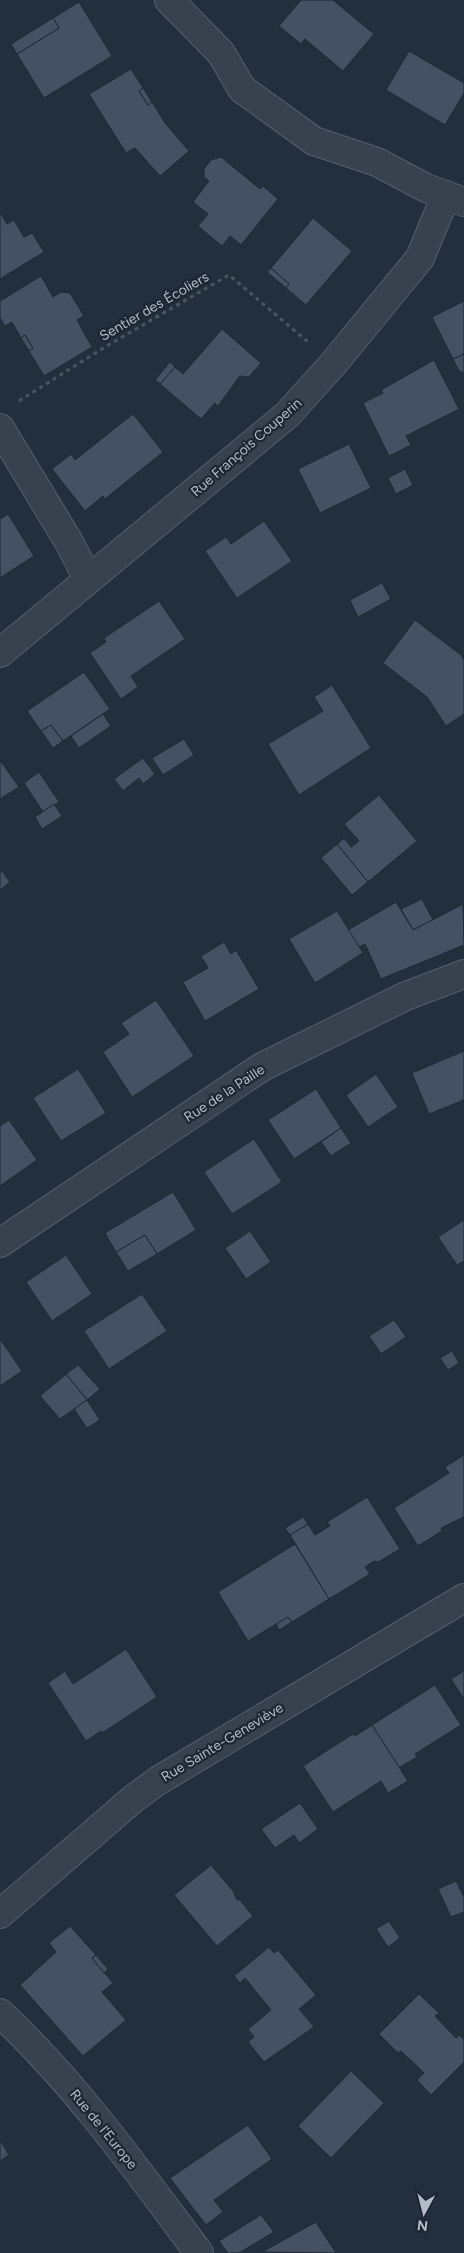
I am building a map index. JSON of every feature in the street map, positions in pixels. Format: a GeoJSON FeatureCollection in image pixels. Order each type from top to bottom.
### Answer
{"type":"FeatureCollection","features":[{"type":"Feature","properties":{"kind":"street"},"geometry":{"type":"LineString","coordinates":[[169,0],[221,53],[242,89],[314,140],[377,162],[426,188],[455,198]]}},
{"type":"Feature","properties":{"kind":"street","name":"Rue François Couperin"},"geometry":{"type":"LineString","coordinates":[[0,653],[286,415],[333,364],[420,258],[455,198]]}},
{"type":"Feature","properties":{"kind":"street"},"geometry":{"type":"LineString","coordinates":[[0,428],[69,542],[88,580]]}},
{"type":"Feature","properties":{"kind":"street","name":"Rue de la Paille"},"geometry":{"type":"LineString","coordinates":[[0,1243],[262,1068],[406,996],[464,974]]}},
{"type":"Feature","properties":{"kind":"street","name":"Rue Sainte-Geneviève"},"geometry":{"type":"LineString","coordinates":[[0,1914],[133,1799],[159,1780],[464,1598]]}},
{"type":"Feature","properties":{"kind":"street","name":"Rue de l'Europe"},"geometry":{"type":"LineString","coordinates":[[0,2013],[58,2072],[199,2253]]}},
{"type":"Feature","properties":{"kind":"path","name":"Sentier des Écoliers"},"geometry":{"type":"LineString","coordinates":[[16,402],[105,347],[229,275],[333,364]]}},
{"type":"Feature","properties":{"kind":"building"},"geometry":{"type":"Polygon","coordinates":[[[301,0],[333,0],[374,34],[343,71],[305,39],[301,44],[279,26],[301,0]]]}},
{"type":"Feature","properties":{"kind":"building"},"geometry":{"type":"Polygon","coordinates":[[[79,2],[112,56],[44,98],[17,54],[59,28],[53,18],[79,2]]]}},
{"type":"Feature","properties":{"kind":"building"},"geometry":{"type":"Polygon","coordinates":[[[53,18],[59,28],[17,54],[11,44],[53,18]]]}},
{"type":"Feature","properties":{"kind":"building"},"geometry":{"type":"Polygon","coordinates":[[[409,51],[464,83],[464,93],[445,125],[386,90],[409,51]]]}},
{"type":"Feature","properties":{"kind":"building"},"geometry":{"type":"Polygon","coordinates":[[[131,69],[143,88],[139,91],[148,105],[152,102],[165,123],[189,151],[160,176],[135,148],[126,153],[89,94],[131,69]]]}},
{"type":"Feature","properties":{"kind":"building"},"geometry":{"type":"Polygon","coordinates":[[[143,88],[152,102],[148,105],[139,91],[143,88]]]}},
{"type":"Feature","properties":{"kind":"building"},"geometry":{"type":"Polygon","coordinates":[[[221,157],[260,189],[263,186],[278,199],[241,245],[230,236],[222,246],[198,226],[208,214],[193,202],[209,181],[204,177],[204,169],[211,160],[221,157]]]}},
{"type":"Feature","properties":{"kind":"building"},"geometry":{"type":"Polygon","coordinates":[[[0,212],[7,224],[14,220],[24,237],[32,233],[44,252],[0,279],[0,212]]]}},
{"type":"Feature","properties":{"kind":"building"},"geometry":{"type":"Polygon","coordinates":[[[313,218],[352,251],[306,305],[286,288],[289,284],[271,268],[313,218]]]}},
{"type":"Feature","properties":{"kind":"building"},"geometry":{"type":"Polygon","coordinates":[[[271,268],[289,284],[286,288],[267,272],[271,268]]]}},
{"type":"Feature","properties":{"kind":"building"},"geometry":{"type":"Polygon","coordinates":[[[41,276],[53,297],[61,292],[70,293],[84,316],[77,320],[92,347],[44,376],[29,351],[33,348],[25,335],[21,338],[12,322],[5,326],[0,318],[0,301],[41,276]]]}},
{"type":"Feature","properties":{"kind":"building"},"geometry":{"type":"Polygon","coordinates":[[[464,301],[464,354],[453,359],[432,317],[464,301]]]}},
{"type":"Feature","properties":{"kind":"building"},"geometry":{"type":"Polygon","coordinates":[[[222,329],[261,363],[249,377],[240,376],[218,406],[215,403],[201,419],[160,384],[175,367],[183,374],[222,329]]]}},
{"type":"Feature","properties":{"kind":"building"},"geometry":{"type":"Polygon","coordinates":[[[25,335],[33,348],[29,351],[21,338],[25,335]]]}},
{"type":"Feature","properties":{"kind":"building"},"geometry":{"type":"Polygon","coordinates":[[[464,354],[464,373],[459,371],[453,359],[464,354]]]}},
{"type":"Feature","properties":{"kind":"building"},"geometry":{"type":"Polygon","coordinates":[[[434,360],[459,409],[406,436],[411,445],[389,456],[363,403],[383,393],[381,390],[434,360]]]}},
{"type":"Feature","properties":{"kind":"building"},"geometry":{"type":"Polygon","coordinates":[[[170,362],[175,367],[160,384],[155,380],[170,362]]]}},
{"type":"Feature","properties":{"kind":"building"},"geometry":{"type":"Polygon","coordinates":[[[133,414],[163,452],[105,499],[103,496],[85,511],[52,469],[71,454],[75,460],[133,414]]]}},
{"type":"Feature","properties":{"kind":"building"},"geometry":{"type":"Polygon","coordinates":[[[349,444],[371,488],[320,513],[298,469],[349,444]]]}},
{"type":"Feature","properties":{"kind":"building"},"geometry":{"type":"Polygon","coordinates":[[[405,469],[413,485],[396,494],[388,478],[405,469]]]}},
{"type":"Feature","properties":{"kind":"building"},"geometry":{"type":"Polygon","coordinates":[[[8,514],[34,556],[0,578],[0,519],[8,514]]]}},
{"type":"Feature","properties":{"kind":"building"},"geometry":{"type":"Polygon","coordinates":[[[264,521],[292,561],[237,598],[205,551],[226,537],[231,544],[264,521]]]}},
{"type":"Feature","properties":{"kind":"building"},"geometry":{"type":"Polygon","coordinates":[[[382,583],[391,599],[358,617],[350,600],[382,583]]]}},
{"type":"Feature","properties":{"kind":"building"},"geometry":{"type":"Polygon","coordinates":[[[159,601],[185,639],[131,676],[138,687],[121,699],[90,653],[106,642],[104,638],[159,601]]]}},
{"type":"Feature","properties":{"kind":"building"},"geometry":{"type":"Polygon","coordinates":[[[415,620],[461,655],[464,660],[464,714],[446,726],[427,697],[383,663],[415,620]]]}},
{"type":"Feature","properties":{"kind":"building"},"geometry":{"type":"Polygon","coordinates":[[[84,672],[110,709],[63,741],[51,725],[41,731],[27,711],[84,672]]]}},
{"type":"Feature","properties":{"kind":"building"},"geometry":{"type":"Polygon","coordinates":[[[332,685],[371,748],[299,795],[268,744],[323,711],[314,697],[332,685]]]}},
{"type":"Feature","properties":{"kind":"building"},"geometry":{"type":"Polygon","coordinates":[[[103,714],[111,726],[79,748],[71,736],[103,714]]]}},
{"type":"Feature","properties":{"kind":"building"},"geometry":{"type":"Polygon","coordinates":[[[51,725],[63,741],[53,748],[41,731],[51,725]]]}},
{"type":"Feature","properties":{"kind":"building"},"geometry":{"type":"Polygon","coordinates":[[[184,739],[194,755],[163,775],[152,758],[184,739]]]}},
{"type":"Feature","properties":{"kind":"building"},"geometry":{"type":"Polygon","coordinates":[[[143,758],[155,774],[143,784],[139,778],[123,791],[114,779],[143,758]]]}},
{"type":"Feature","properties":{"kind":"building"},"geometry":{"type":"Polygon","coordinates":[[[0,760],[19,787],[0,799],[0,760]]]}},
{"type":"Feature","properties":{"kind":"building"},"geometry":{"type":"Polygon","coordinates":[[[39,772],[59,802],[43,812],[24,783],[39,772]]]}},
{"type":"Feature","properties":{"kind":"building"},"geometry":{"type":"Polygon","coordinates":[[[379,795],[417,841],[368,882],[337,844],[344,838],[351,847],[359,841],[344,824],[379,795]]]}},
{"type":"Feature","properties":{"kind":"building"},"geometry":{"type":"Polygon","coordinates":[[[54,804],[62,816],[42,829],[35,817],[54,804]]]}},
{"type":"Feature","properties":{"kind":"building"},"geometry":{"type":"Polygon","coordinates":[[[337,844],[368,882],[352,895],[321,858],[337,844]]]}},
{"type":"Feature","properties":{"kind":"building"},"geometry":{"type":"Polygon","coordinates":[[[2,871],[10,882],[0,890],[0,873],[2,871]]]}},
{"type":"Feature","properties":{"kind":"building"},"geometry":{"type":"Polygon","coordinates":[[[422,899],[433,920],[413,930],[401,909],[422,899]]]}},
{"type":"Feature","properties":{"kind":"building"},"geometry":{"type":"Polygon","coordinates":[[[396,902],[413,930],[463,904],[464,945],[381,979],[365,944],[359,947],[348,930],[396,902]]]}},
{"type":"Feature","properties":{"kind":"building"},"geometry":{"type":"Polygon","coordinates":[[[337,911],[363,953],[315,983],[289,939],[337,911]]]}},
{"type":"Feature","properties":{"kind":"building"},"geometry":{"type":"Polygon","coordinates":[[[224,942],[231,954],[236,950],[259,989],[205,1021],[183,982],[208,968],[201,956],[224,942]]]}},
{"type":"Feature","properties":{"kind":"building"},"geometry":{"type":"Polygon","coordinates":[[[156,1000],[194,1056],[132,1097],[103,1052],[129,1034],[121,1023],[156,1000]]]}},
{"type":"Feature","properties":{"kind":"building"},"geometry":{"type":"Polygon","coordinates":[[[464,1051],[464,1100],[429,1114],[412,1073],[464,1051]]]}},
{"type":"Feature","properties":{"kind":"building"},"geometry":{"type":"Polygon","coordinates":[[[78,1069],[106,1113],[61,1141],[33,1098],[78,1069]]]}},
{"type":"Feature","properties":{"kind":"building"},"geometry":{"type":"Polygon","coordinates":[[[376,1074],[398,1107],[368,1127],[346,1095],[376,1074]]]}},
{"type":"Feature","properties":{"kind":"building"},"geometry":{"type":"Polygon","coordinates":[[[316,1089],[341,1128],[294,1159],[268,1120],[316,1089]]]}},
{"type":"Feature","properties":{"kind":"building"},"geometry":{"type":"Polygon","coordinates":[[[9,1120],[37,1160],[0,1186],[0,1126],[9,1120]]]}},
{"type":"Feature","properties":{"kind":"building"},"geometry":{"type":"Polygon","coordinates":[[[341,1128],[351,1143],[331,1156],[321,1142],[341,1128]]]}},
{"type":"Feature","properties":{"kind":"building"},"geometry":{"type":"Polygon","coordinates":[[[254,1139],[282,1182],[232,1214],[204,1172],[254,1139]]]}},
{"type":"Feature","properties":{"kind":"building"},"geometry":{"type":"Polygon","coordinates":[[[173,1192],[196,1230],[157,1254],[145,1235],[116,1252],[105,1233],[173,1192]]]}},
{"type":"Feature","properties":{"kind":"building"},"geometry":{"type":"Polygon","coordinates":[[[464,1220],[464,1261],[457,1265],[438,1237],[464,1220]]]}},
{"type":"Feature","properties":{"kind":"building"},"geometry":{"type":"Polygon","coordinates":[[[250,1231],[271,1262],[246,1279],[225,1248],[250,1231]]]}},
{"type":"Feature","properties":{"kind":"building"},"geometry":{"type":"Polygon","coordinates":[[[145,1235],[157,1254],[128,1271],[116,1252],[145,1235]]]}},
{"type":"Feature","properties":{"kind":"building"},"geometry":{"type":"Polygon","coordinates":[[[66,1255],[92,1294],[52,1321],[26,1282],[66,1255]]]}},
{"type":"Feature","properties":{"kind":"building"},"geometry":{"type":"Polygon","coordinates":[[[142,1294],[167,1331],[109,1369],[84,1331],[142,1294]]]}},
{"type":"Feature","properties":{"kind":"building"},"geometry":{"type":"Polygon","coordinates":[[[394,1320],[406,1337],[381,1354],[369,1336],[394,1320]]]}},
{"type":"Feature","properties":{"kind":"building"},"geometry":{"type":"Polygon","coordinates":[[[0,1339],[22,1371],[0,1386],[0,1339]]]}},
{"type":"Feature","properties":{"kind":"building"},"geometry":{"type":"Polygon","coordinates":[[[452,1351],[459,1363],[448,1370],[440,1358],[452,1351]]]}},
{"type":"Feature","properties":{"kind":"building"},"geometry":{"type":"Polygon","coordinates":[[[78,1365],[100,1389],[87,1400],[66,1374],[78,1365]]]}},
{"type":"Feature","properties":{"kind":"building"},"geometry":{"type":"Polygon","coordinates":[[[66,1374],[87,1400],[60,1419],[40,1396],[66,1374]]]}},
{"type":"Feature","properties":{"kind":"building"},"geometry":{"type":"Polygon","coordinates":[[[87,1400],[100,1420],[87,1428],[74,1409],[87,1400]]]}},
{"type":"Feature","properties":{"kind":"building"},"geometry":{"type":"Polygon","coordinates":[[[464,1455],[464,1517],[441,1528],[442,1531],[418,1546],[394,1508],[449,1473],[445,1467],[464,1455]]]}},
{"type":"Feature","properties":{"kind":"building"},"geometry":{"type":"Polygon","coordinates":[[[367,1497],[400,1549],[365,1567],[370,1574],[329,1599],[290,1535],[308,1524],[315,1535],[330,1526],[327,1522],[367,1497]]]}},
{"type":"Feature","properties":{"kind":"building"},"geometry":{"type":"Polygon","coordinates":[[[303,1517],[308,1524],[290,1535],[285,1528],[303,1517]]]}},
{"type":"Feature","properties":{"kind":"building"},"geometry":{"type":"Polygon","coordinates":[[[295,1544],[329,1599],[292,1622],[288,1617],[248,1641],[218,1592],[295,1544]]]}},
{"type":"Feature","properties":{"kind":"building"},"geometry":{"type":"Polygon","coordinates":[[[288,1617],[292,1622],[279,1630],[276,1624],[288,1617]]]}},
{"type":"Feature","properties":{"kind":"building"},"geometry":{"type":"Polygon","coordinates":[[[126,1649],[157,1697],[102,1733],[101,1731],[86,1741],[48,1683],[65,1671],[73,1684],[126,1649]]]}},
{"type":"Feature","properties":{"kind":"building"},"geometry":{"type":"Polygon","coordinates":[[[464,1671],[464,1699],[451,1679],[464,1671]]]}},
{"type":"Feature","properties":{"kind":"building"},"geometry":{"type":"Polygon","coordinates":[[[435,1685],[461,1725],[415,1754],[417,1757],[399,1768],[372,1725],[435,1685]]]}},
{"type":"Feature","properties":{"kind":"building"},"geometry":{"type":"Polygon","coordinates":[[[372,1725],[408,1781],[388,1793],[381,1781],[333,1812],[303,1766],[353,1734],[355,1736],[372,1725]]]}},
{"type":"Feature","properties":{"kind":"building"},"geometry":{"type":"Polygon","coordinates":[[[300,1803],[318,1829],[299,1843],[294,1835],[275,1848],[261,1829],[300,1803]]]}},
{"type":"Feature","properties":{"kind":"building"},"geometry":{"type":"Polygon","coordinates":[[[211,1865],[233,1891],[237,1900],[239,1899],[253,1916],[217,1946],[174,1895],[211,1865]]]}},
{"type":"Feature","properties":{"kind":"building"},"geometry":{"type":"Polygon","coordinates":[[[456,1881],[464,1897],[464,1912],[451,1917],[438,1889],[456,1881]]]}},
{"type":"Feature","properties":{"kind":"building"},"geometry":{"type":"Polygon","coordinates":[[[389,1921],[400,1938],[388,1947],[376,1929],[389,1921]]]}},
{"type":"Feature","properties":{"kind":"building"},"geometry":{"type":"Polygon","coordinates":[[[70,1926],[96,1955],[92,1958],[113,1983],[102,1992],[126,2020],[83,2056],[20,1985],[56,1952],[49,1943],[70,1926]]]}},
{"type":"Feature","properties":{"kind":"building"},"geometry":{"type":"Polygon","coordinates":[[[269,1947],[274,1953],[278,1950],[316,1995],[299,2009],[314,2027],[264,2062],[248,2042],[254,2037],[248,2029],[271,2010],[245,1978],[240,1983],[234,1976],[269,1947]]]}},
{"type":"Feature","properties":{"kind":"building"},"geometry":{"type":"Polygon","coordinates":[[[96,1955],[108,1969],[104,1973],[92,1958],[96,1955]]]}},
{"type":"Feature","properties":{"kind":"building"},"geometry":{"type":"Polygon","coordinates":[[[419,1994],[439,2013],[435,2016],[456,2038],[459,2035],[464,2039],[464,2062],[431,2095],[417,2080],[424,2073],[401,2051],[398,2053],[379,2034],[419,1994]]]}},
{"type":"Feature","properties":{"kind":"building"},"geometry":{"type":"Polygon","coordinates":[[[351,2071],[384,2103],[331,2158],[298,2126],[351,2071]]]}},
{"type":"Feature","properties":{"kind":"building"},"geometry":{"type":"Polygon","coordinates":[[[248,2125],[272,2159],[214,2200],[223,2212],[206,2225],[170,2178],[248,2125]]]}},
{"type":"Feature","properties":{"kind":"building"},"geometry":{"type":"Polygon","coordinates":[[[0,2140],[9,2155],[0,2161],[0,2140]]]}},
{"type":"Feature","properties":{"kind":"building"},"geometry":{"type":"Polygon","coordinates":[[[261,2215],[274,2232],[239,2253],[228,2253],[219,2241],[261,2215]]]}},
{"type":"Feature","properties":{"kind":"building"},"geometry":{"type":"Polygon","coordinates":[[[316,2222],[336,2253],[262,2252],[316,2222]]]}}]}
